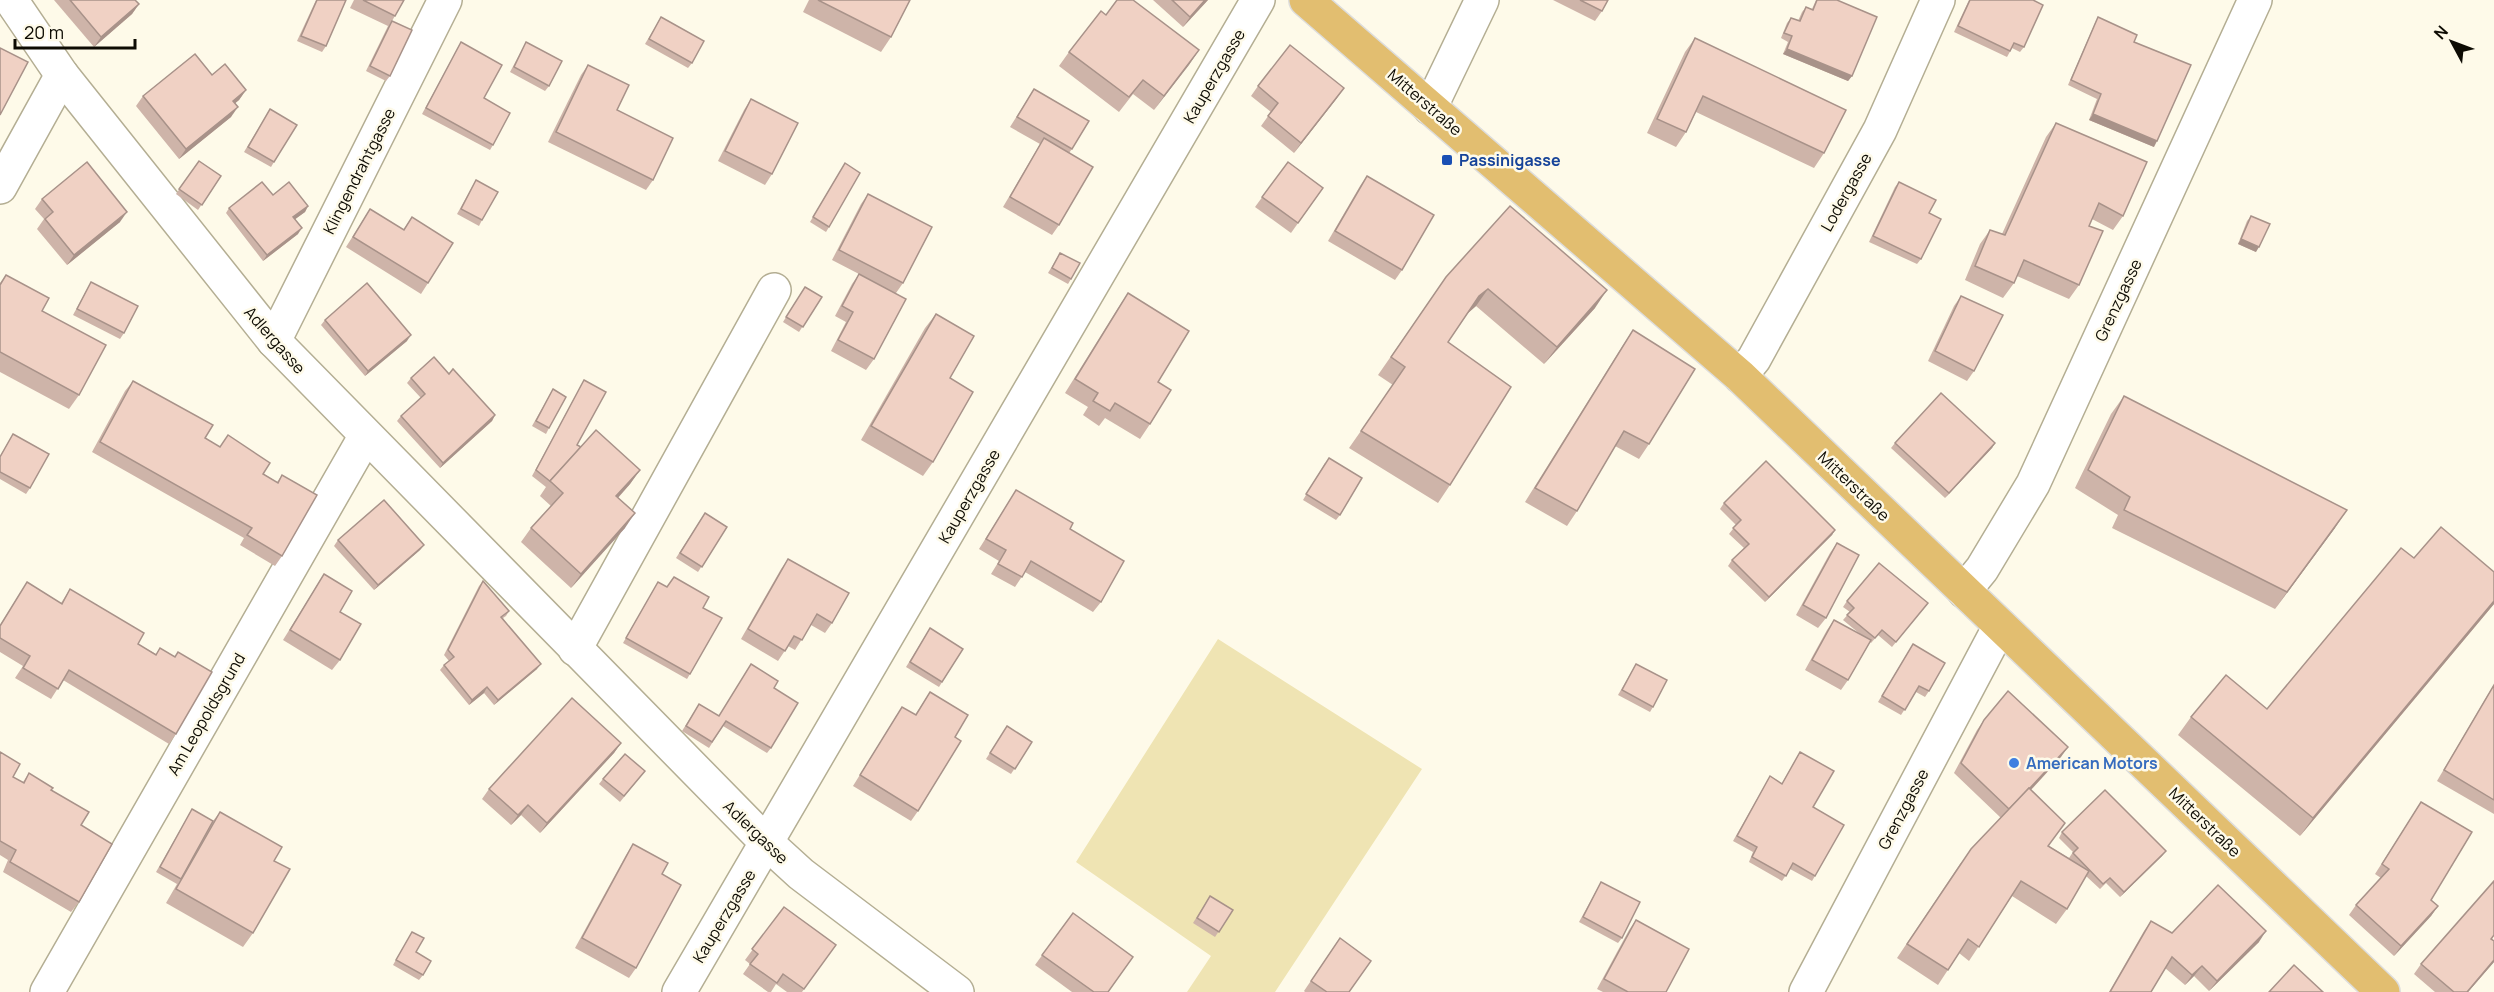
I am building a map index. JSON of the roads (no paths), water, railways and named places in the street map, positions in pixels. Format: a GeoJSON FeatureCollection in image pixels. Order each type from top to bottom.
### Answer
{"type":"FeatureCollection","features":[{"type":"Feature","properties":{"kind":"main road","name":"Mitterstraße"},"geometry":{"type":"LineString","coordinates":[[1306,0],[1740,376],[2383,992]]}},
{"type":"Feature","properties":{"kind":"street","name":"Adlergasse"},"geometry":{"type":"LineString","coordinates":[[11,0],[62,75],[274,341],[365,437],[766,843],[801,874],[957,992]]}},
{"type":"Feature","properties":{"kind":"street","name":"Klingendrahtgasse"},"geometry":{"type":"LineString","coordinates":[[274,341],[445,0]]}},
{"type":"Feature","properties":{"kind":"street","name":"Kauperzgasse"},"geometry":{"type":"LineString","coordinates":[[679,992],[1258,0]]}},
{"type":"Feature","properties":{"kind":"street"},"geometry":{"type":"LineString","coordinates":[[1430,108],[1482,0]]}},
{"type":"Feature","properties":{"kind":"street","name":"Lodergasse"},"geometry":{"type":"LineString","coordinates":[[1740,376],[1754,359],[1880,130],[1938,0]]}},
{"type":"Feature","properties":{"kind":"street","name":"Grenzgasse"},"geometry":{"type":"LineString","coordinates":[[1964,591],[1982,568],[2033,484],[2255,0]]}},
{"type":"Feature","properties":{"kind":"street"},"geometry":{"type":"LineString","coordinates":[[0,187],[62,75]]}},
{"type":"Feature","properties":{"kind":"street"},"geometry":{"type":"LineString","coordinates":[[575,649],[774,290]]}},
{"type":"Feature","properties":{"kind":"street","name":"Am Leopoldsgrund"},"geometry":{"type":"LineString","coordinates":[[47,992],[365,437]]}},
{"type":"Feature","properties":{"kind":"street","name":"Grenzgasse"},"geometry":{"type":"LineString","coordinates":[[1806,992],[2000,626]]}},
{"type":"Feature","properties":{"kind":"place","name":"Passinigasse"},"geometry":{"type":"Point","coordinates":[1447,160]}},
{"type":"Feature","properties":{"kind":"place","name":"American Motors"},"geometry":{"type":"Point","coordinates":[2014,763]}}]}
